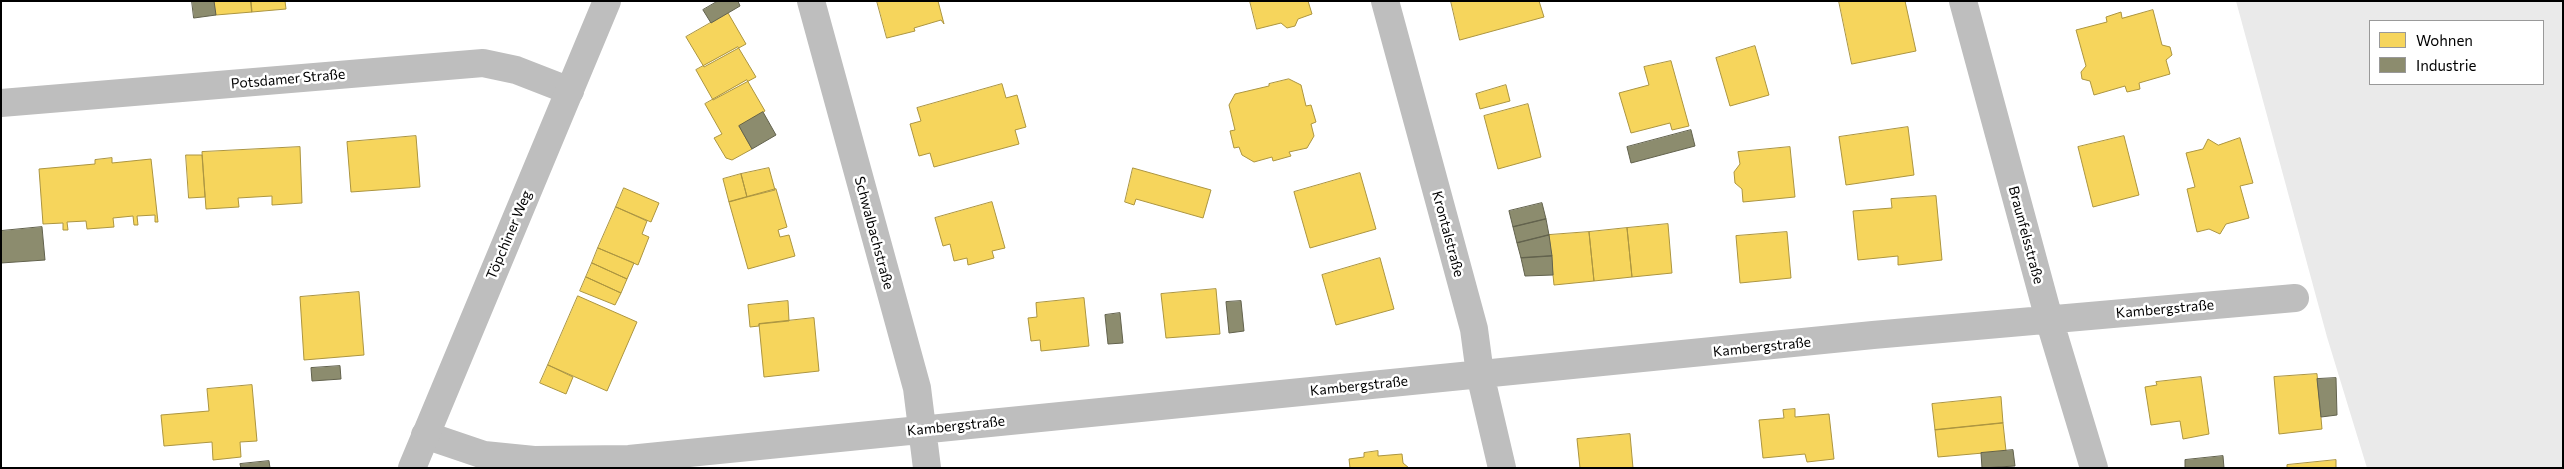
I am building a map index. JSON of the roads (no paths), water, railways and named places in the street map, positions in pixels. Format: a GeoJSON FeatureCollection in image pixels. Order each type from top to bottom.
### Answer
{"type":"FeatureCollection","features":[{"type":"Feature","properties":{"kind":"street","name":"Töpchiner Weg"},"geometry":{"type":"LineString","coordinates":[[412,468],[606,1]]}},
{"type":"Feature","properties":{"kind":"street","name":"Schwalbachstraße"},"geometry":{"type":"LineString","coordinates":[[810,1],[917,388],[927,468]]}},
{"type":"Feature","properties":{"kind":"street","name":"Krontalstraße"},"geometry":{"type":"LineString","coordinates":[[1385,1],[1474,329],[1480,374],[1502,468]]}},
{"type":"Feature","properties":{"kind":"street","name":"Braunfelsstraße"},"geometry":{"type":"LineString","coordinates":[[1963,1],[2049,319],[2094,468]]}},
{"type":"Feature","properties":{"kind":"street","name":"Potsdamer Straße"},"geometry":{"type":"LineString","coordinates":[[1,103],[483,63],[516,70],[570,91]]}},
{"type":"Feature","properties":{"kind":"street","name":"Kambergstraße"},"geometry":{"type":"LineString","coordinates":[[426,435],[484,455],[534,460],[628,459],[2049,319],[2295,298]]}}]}
